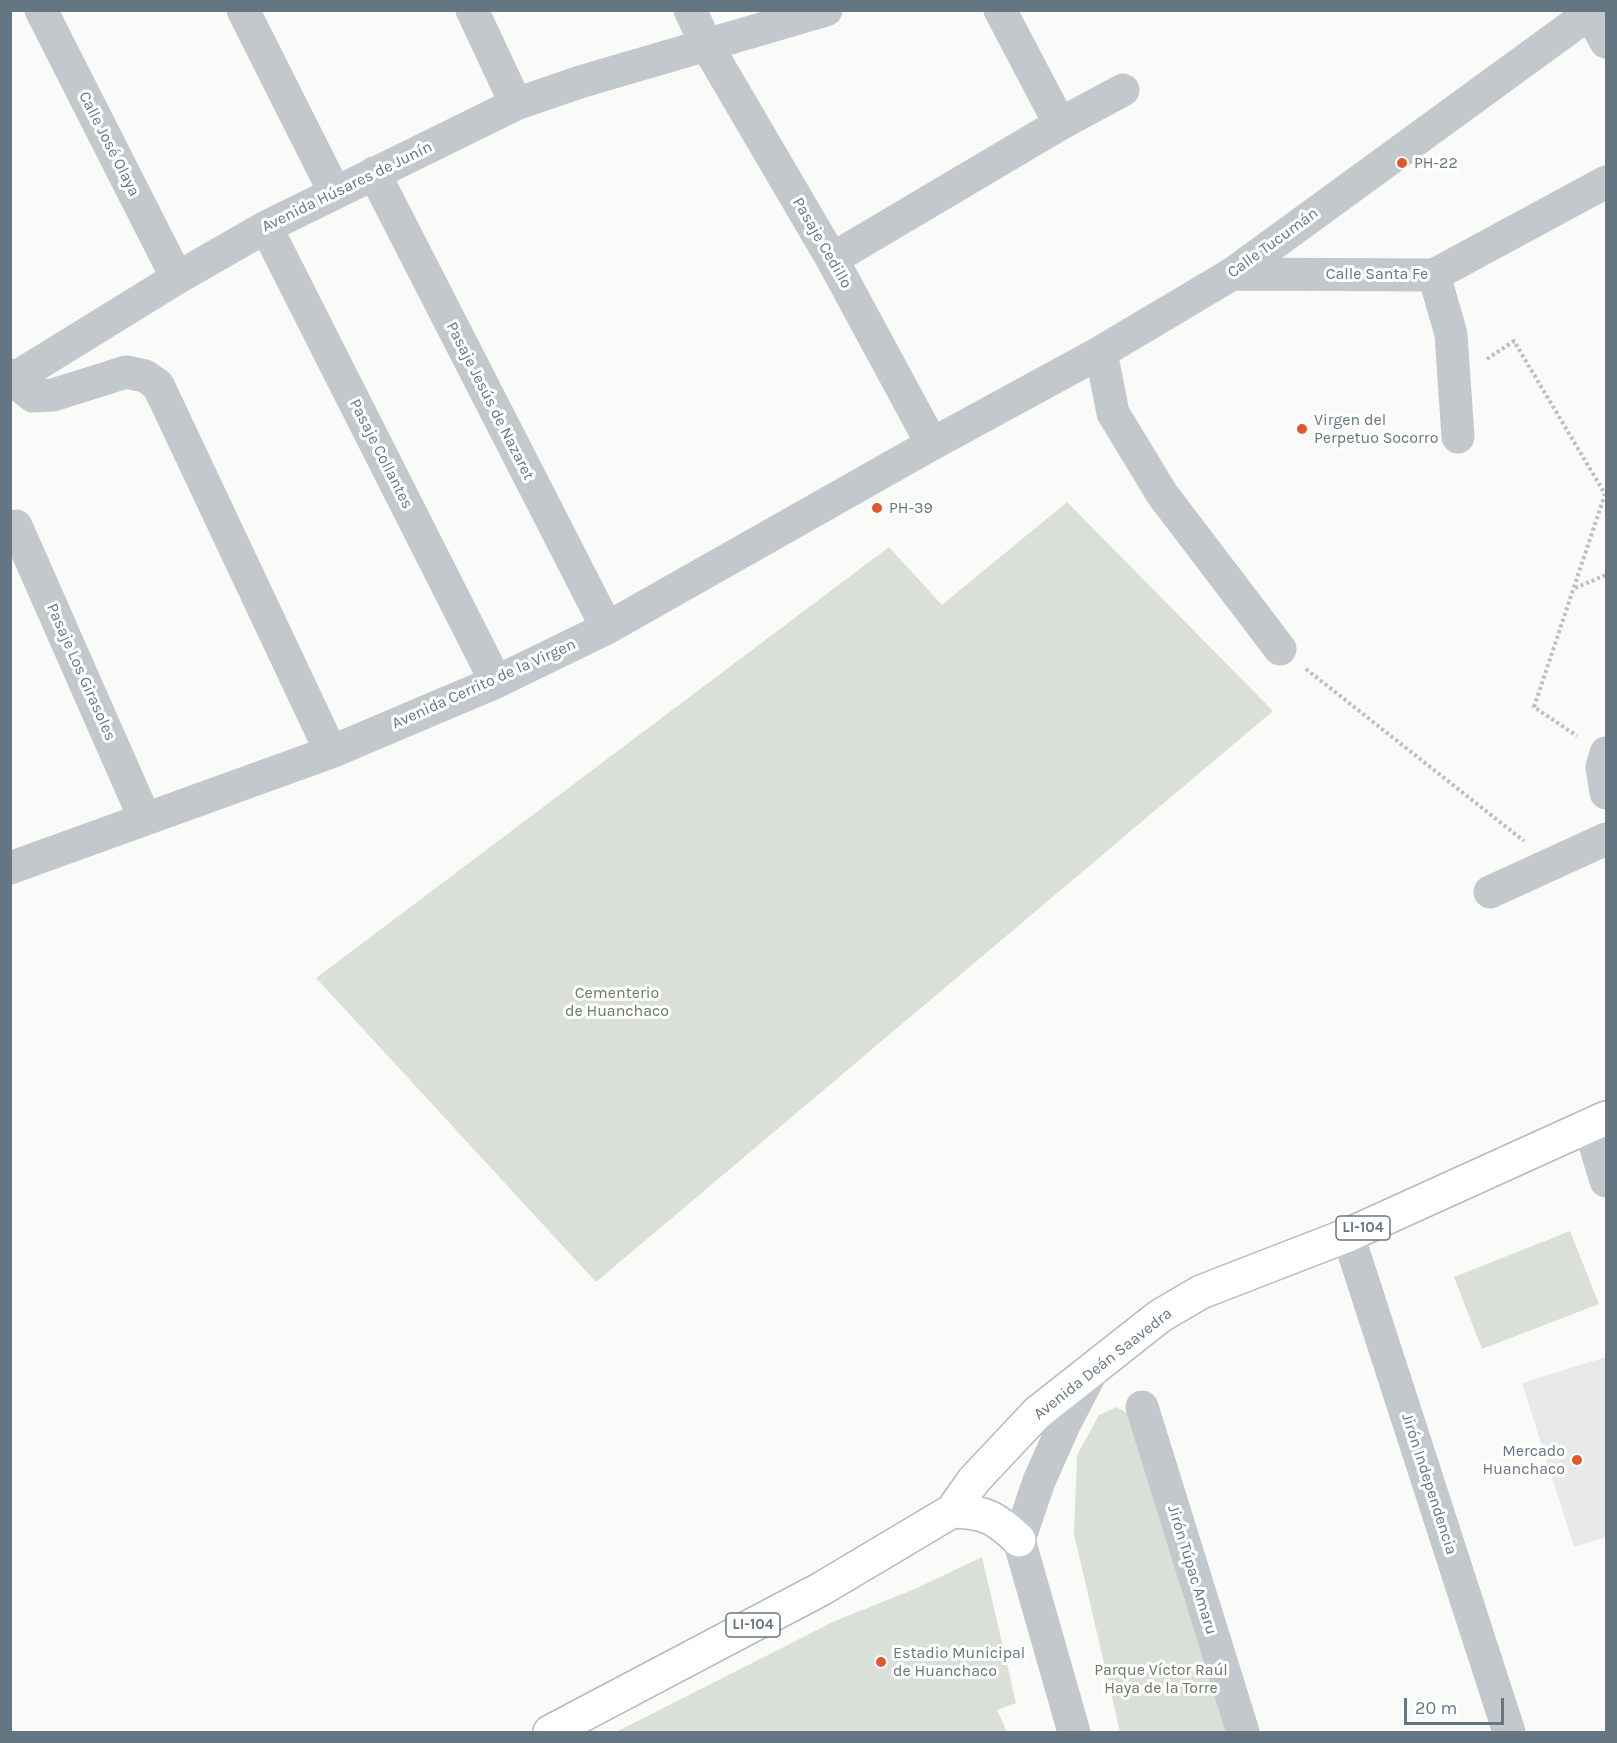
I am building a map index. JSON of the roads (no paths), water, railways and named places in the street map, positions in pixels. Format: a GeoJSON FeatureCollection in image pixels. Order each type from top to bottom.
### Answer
{"type":"FeatureCollection","features":[{"type":"Feature","properties":{"kind":"main road","name":"Avenida Deán Saavedra"},"geometry":{"type":"LineString","coordinates":[[550,1732],[821,1589],[952,1510],[974,1480],[1037,1413],[1160,1316],[1202,1292],[1348,1234],[1598,1121]]}},
{"type":"Feature","properties":{"kind":"main road"},"geometry":{"type":"LineString","coordinates":[[952,1510],[976,1511],[1000,1522],[1019,1539]]}},
{"type":"Feature","properties":{"kind":"street","name":"Calle José Olaya"},"geometry":{"type":"LineString","coordinates":[[41,10],[177,278]]}},
{"type":"Feature","properties":{"kind":"street"},"geometry":{"type":"LineString","coordinates":[[243,10],[335,193]]}},
{"type":"Feature","properties":{"kind":"street"},"geometry":{"type":"LineString","coordinates":[[472,10],[516,104]]}},
{"type":"Feature","properties":{"kind":"street","name":"Pasaje Cedillo"},"geometry":{"type":"LineString","coordinates":[[690,10],[706,44],[832,259],[932,444]]}},
{"type":"Feature","properties":{"kind":"street","name":"Avenida Húsares de Junín"},"geometry":{"type":"LineString","coordinates":[[11,378],[266,227],[516,104],[580,82],[826,10]]}},
{"type":"Feature","properties":{"kind":"street"},"geometry":{"type":"LineString","coordinates":[[1000,10],[1060,124]]}},
{"type":"Feature","properties":{"kind":"street"},"geometry":{"type":"LineString","coordinates":[[1591,11],[1606,42]]}},
{"type":"Feature","properties":{"kind":"street","name":"Calle Tucumán"},"geometry":{"type":"LineString","coordinates":[[932,444],[1101,352],[1232,274],[1591,11]]}},
{"type":"Feature","properties":{"kind":"street"},"geometry":{"type":"LineString","coordinates":[[832,259],[1060,124],[1123,90]]}},
{"type":"Feature","properties":{"kind":"street","name":"Pasaje Jesús de Nazaret"},"geometry":{"type":"LineString","coordinates":[[374,173],[607,628]]}},
{"type":"Feature","properties":{"kind":"street","name":"Calle Santa Fe"},"geometry":{"type":"LineString","coordinates":[[1232,274],[1434,275],[1606,182]]}},
{"type":"Feature","properties":{"kind":"street","name":"Pasaje Collantes"},"geometry":{"type":"LineString","coordinates":[[266,227],[496,682]]}},
{"type":"Feature","properties":{"kind":"street"},"geometry":{"type":"LineString","coordinates":[[1434,275],[1451,334],[1458,437]]}},
{"type":"Feature","properties":{"kind":"street"},"geometry":{"type":"LineString","coordinates":[[1101,352],[1113,413],[1119,423],[1162,494],[1280,649]]}},
{"type":"Feature","properties":{"kind":"street"},"geometry":{"type":"LineString","coordinates":[[11,378],[33,396],[53,395],[126,372],[145,376],[158,386],[331,752]]}},
{"type":"Feature","properties":{"kind":"street","name":"Avenida Cerrito de la Virgen"},"geometry":{"type":"LineString","coordinates":[[10,868],[331,752],[496,682],[607,628],[932,444]]}},
{"type":"Feature","properties":{"kind":"street","name":"Pasaje Los Girasoles"},"geometry":{"type":"LineString","coordinates":[[16,526],[145,819]]}},
{"type":"Feature","properties":{"kind":"street"},"geometry":{"type":"LineString","coordinates":[[1606,754],[1602,767],[1606,793]]}},
{"type":"Feature","properties":{"kind":"street"},"geometry":{"type":"LineString","coordinates":[[1490,892],[1606,839]]}},
{"type":"Feature","properties":{"kind":"street"},"geometry":{"type":"LineString","coordinates":[[1598,1121],[1606,1181]]}},
{"type":"Feature","properties":{"kind":"street","name":"Jirón Independencia"},"geometry":{"type":"LineString","coordinates":[[1348,1234],[1509,1732]]}},
{"type":"Feature","properties":{"kind":"street"},"geometry":{"type":"LineString","coordinates":[[1074,1732],[1019,1539],[1039,1481],[1064,1425],[1093,1369]]}},
{"type":"Feature","properties":{"kind":"street","name":"Jirón Túpac Amaru"},"geometry":{"type":"LineString","coordinates":[[1142,1407],[1243,1732]]}},
{"type":"Feature","properties":{"kind":"place","name":"PH-22"},"geometry":{"type":"Point","coordinates":[1402,163]}},
{"type":"Feature","properties":{"kind":"place","name":"Virgen del Perpetuo Socorro"},"geometry":{"type":"Point","coordinates":[1302,429]}},
{"type":"Feature","properties":{"kind":"place","name":"PH-39"},"geometry":{"type":"Point","coordinates":[877,508]}},
{"type":"Feature","properties":{"kind":"place","name":"Mercado Huanchaco"},"geometry":{"type":"Point","coordinates":[1577,1460]}},
{"type":"Feature","properties":{"kind":"place","name":"Estadio Municipal de Huanchaco"},"geometry":{"type":"Point","coordinates":[881,1662]}},
{"type":"Feature","properties":{"kind":"park label","name":"Cementerio de Huanchaco"},"geometry":{"type":"Point","coordinates":[617,1002]}},
{"type":"Feature","properties":{"kind":"park label","name":"Parque Víctor Raúl Haya de la Torre"},"geometry":{"type":"Point","coordinates":[1161,1679]}}]}
